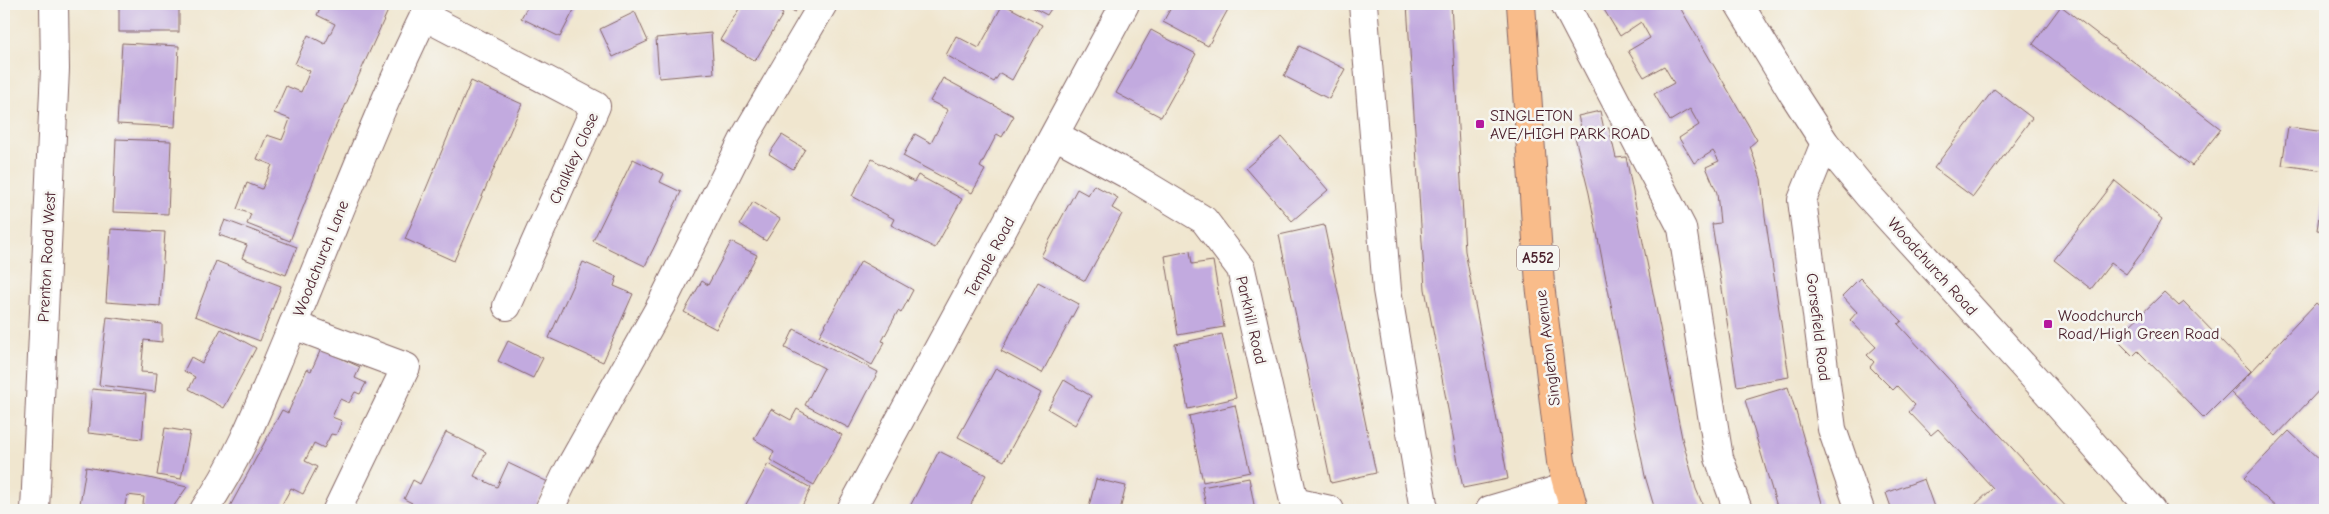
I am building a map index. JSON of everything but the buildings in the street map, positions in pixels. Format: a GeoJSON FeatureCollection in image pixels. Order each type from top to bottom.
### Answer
{"type":"FeatureCollection","features":[{"type":"Feature","properties":{"kind":"highway","name":"Singleton Avenue"},"geometry":{"type":"LineString","coordinates":[[1521,4],[1540,284],[1561,462],[1571,498]]}},
{"type":"Feature","properties":{"kind":"street","name":"Prenton Road West"},"geometry":{"type":"LineString","coordinates":[[35,510],[55,69],[54,4]]}},
{"type":"Feature","properties":{"kind":"street"},"geometry":{"type":"LineString","coordinates":[[549,510],[569,469],[661,305],[746,135],[823,4]]}},
{"type":"Feature","properties":{"kind":"street","name":"Temple Road"},"geometry":{"type":"LineString","coordinates":[[851,510],[1125,4]]}},
{"type":"Feature","properties":{"kind":"street"},"geometry":{"type":"LineString","coordinates":[[1363,4],[1387,290],[1424,510]]}},
{"type":"Feature","properties":{"kind":"street"},"geometry":{"type":"LineString","coordinates":[[1564,4],[1682,228],[1719,458],[1738,510]]}},
{"type":"Feature","properties":{"kind":"street","name":"Woodchurch Road"},"geometry":{"type":"LineString","coordinates":[[1739,4],[1794,95],[1826,143],[1868,195],[2094,444],[2151,510]]}},
{"type":"Feature","properties":{"kind":"street","name":"Chalkley Close"},"geometry":{"type":"LineString","coordinates":[[427,10],[596,106],[507,306]]}},
{"type":"Feature","properties":{"kind":"street","name":"Woodchurch Lane"},"geometry":{"type":"LineString","coordinates":[[204,510],[215,494],[256,413],[360,157],[427,10]]}},
{"type":"Feature","properties":{"kind":"street","name":"Parkhill Road"},"geometry":{"type":"LineString","coordinates":[[1055,134],[1136,179],[1204,220],[1241,269],[1295,506]]}},
{"type":"Feature","properties":{"kind":"street","name":"Gorsefield Road"},"geometry":{"type":"LineString","coordinates":[[1826,143],[1802,200],[1832,429],[1860,510]]}},
{"type":"Feature","properties":{"kind":"street"},"geometry":{"type":"LineString","coordinates":[[293,325],[406,367],[337,510]]}},
{"type":"Feature","properties":{"kind":"street"},"geometry":{"type":"LineString","coordinates":[[1490,510],[1571,498]]}},
{"type":"Feature","properties":{"kind":"street"},"geometry":{"type":"LineString","coordinates":[[1295,506],[1330,510]]}},
{"type":"Feature","properties":{"kind":"green space"},"geometry":{"type":"Polygon","coordinates":[[[4,313],[8,313],[4,379],[4,313]]]}},
{"type":"Feature","properties":{"kind":"place","name":"SINGLETON AVE/HIGH PARK ROAD"},"geometry":{"type":"Point","coordinates":[1480,124]}},
{"type":"Feature","properties":{"kind":"place","name":"Woodchurch Road/High Green Road"},"geometry":{"type":"Point","coordinates":[2048,324]}}]}
